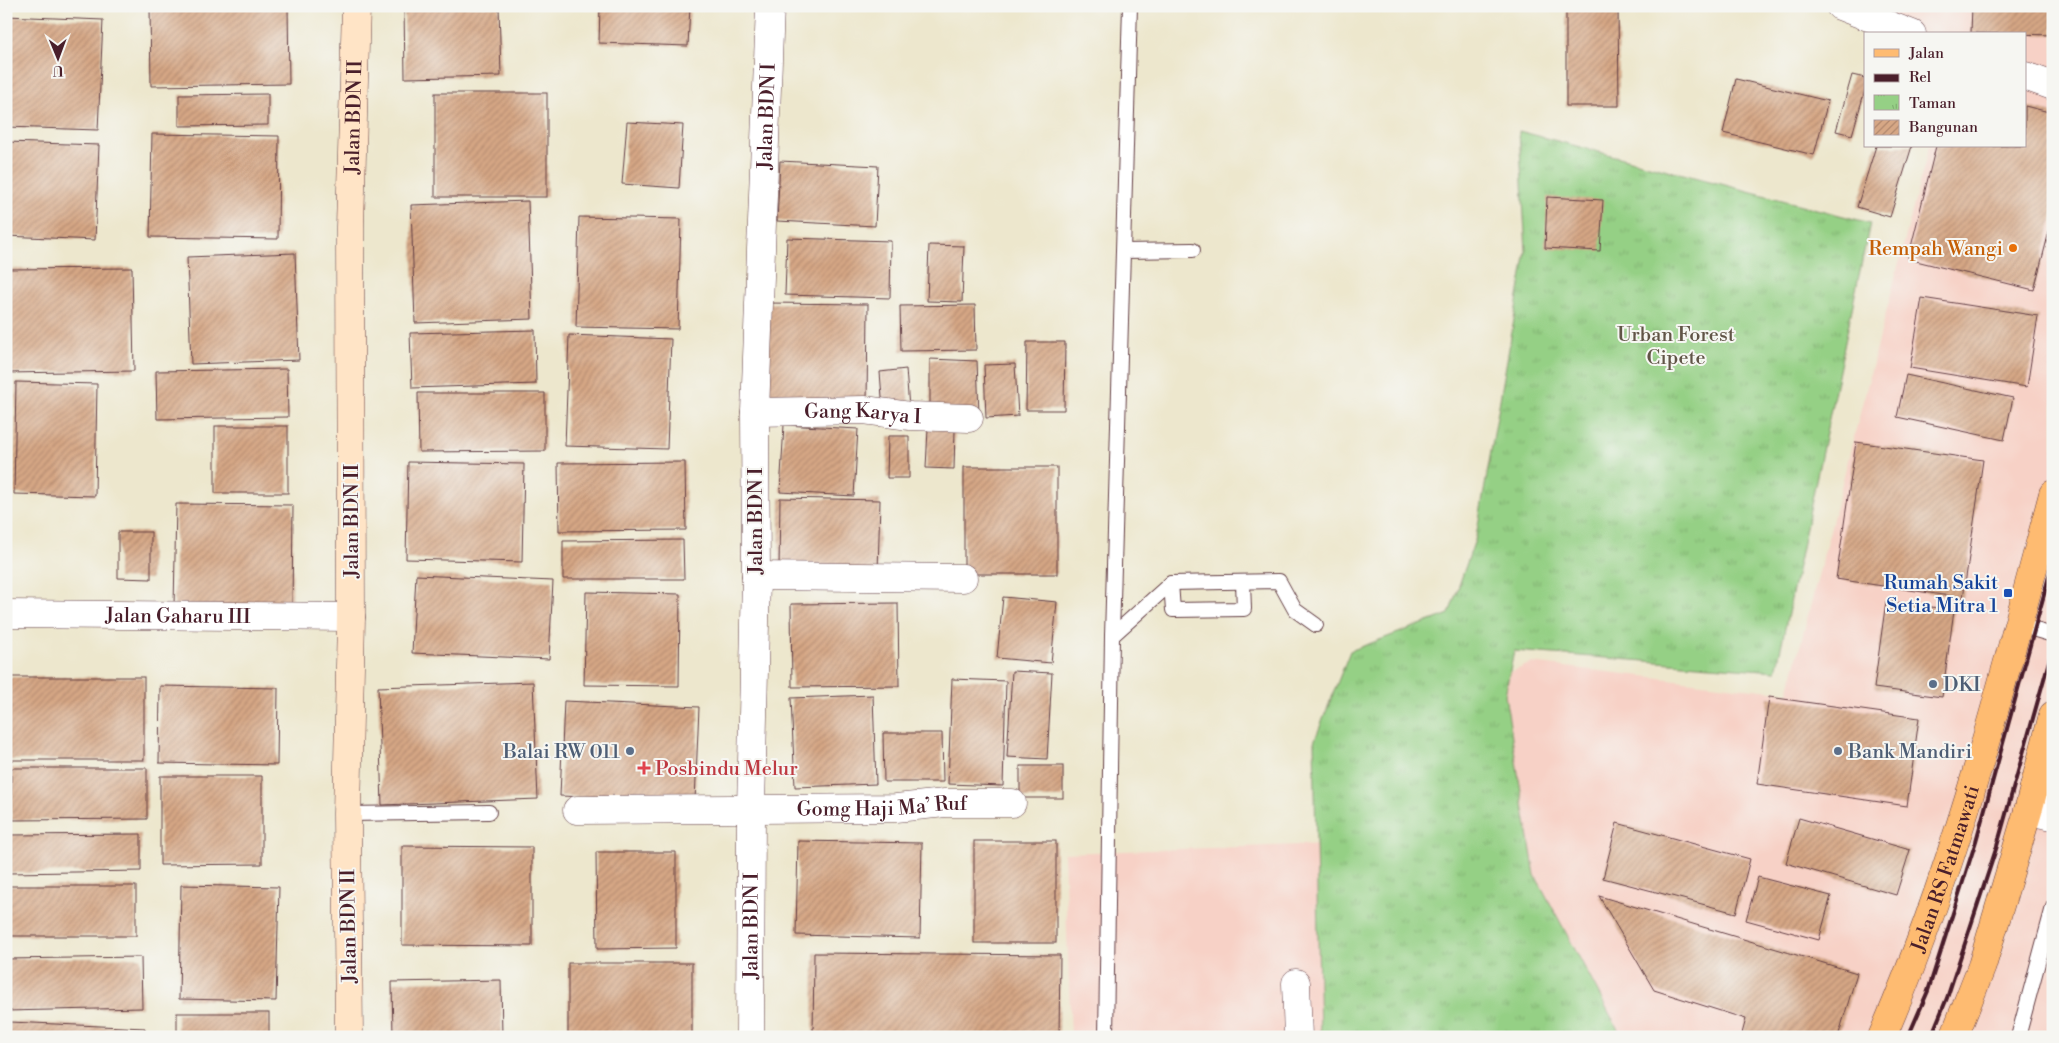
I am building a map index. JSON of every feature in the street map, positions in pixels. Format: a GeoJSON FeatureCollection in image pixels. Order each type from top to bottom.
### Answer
{"type":"FeatureCollection","features":[{"type":"Feature","properties":{"kind":"main road","name":"Jalan RS Fatmawati"},"geometry":{"type":"LineString","coordinates":[[1882,1037],[1922,938],[1966,811],[2053,494]]}},
{"type":"Feature","properties":{"kind":"main road"},"geometry":{"type":"LineString","coordinates":[[1954,1037],[2042,802],[2053,714]]}},
{"type":"Feature","properties":{"kind":"street","name":"Jalan BDN II"},"geometry":{"type":"LineString","coordinates":[[349,1037],[347,814],[351,617],[350,227],[356,6]]}},
{"type":"Feature","properties":{"kind":"street","name":"Jalan BDN I"},"geometry":{"type":"LineString","coordinates":[[750,1037],[751,810],[756,576],[754,412],[770,6]]}},
{"type":"Feature","properties":{"kind":"street"},"geometry":{"type":"LineString","coordinates":[[1840,6],[1907,32]]}},
{"type":"Feature","properties":{"kind":"street"},"geometry":{"type":"LineString","coordinates":[[2026,76],[2053,86]]}},
{"type":"Feature","properties":{"kind":"street","name":"Gang Karya I"},"geometry":{"type":"LineString","coordinates":[[754,412],[864,410],[910,416],[969,418]]}},
{"type":"Feature","properties":{"kind":"street"},"geometry":{"type":"LineString","coordinates":[[756,576],[963,578]]}},
{"type":"Feature","properties":{"kind":"street","name":"Jalan Gaharu III"},"geometry":{"type":"LineString","coordinates":[[6,614],[351,617]]}},
{"type":"Feature","properties":{"kind":"street","name":"Gomg Haji Ma’ Ruf"},"geometry":{"type":"LineString","coordinates":[[577,810],[896,808],[945,803],[1012,803]]}},
{"type":"Feature","properties":{"kind":"street"},"geometry":{"type":"LineString","coordinates":[[1296,984],[1298,1037]]}},
{"type":"Feature","properties":{"kind":"lane"},"geometry":{"type":"LineString","coordinates":[[1106,1037],[1112,636],[1130,6]]}},
{"type":"Feature","properties":{"kind":"lane"},"geometry":{"type":"LineString","coordinates":[[1124,251],[1193,250]]}},
{"type":"Feature","properties":{"kind":"lane"},"geometry":{"type":"LineString","coordinates":[[1112,636],[1171,583],[1279,581],[1295,610],[1316,625]]}},
{"type":"Feature","properties":{"kind":"lane"},"geometry":{"type":"LineString","coordinates":[[1171,583],[1172,610],[1244,609],[1243,582]]}},
{"type":"Feature","properties":{"kind":"lane"},"geometry":{"type":"LineString","coordinates":[[2018,625],[2053,635]]}},
{"type":"Feature","properties":{"kind":"lane"},"geometry":{"type":"LineString","coordinates":[[347,814],[489,812]]}},
{"type":"Feature","properties":{"kind":"lane"},"geometry":{"type":"LineString","coordinates":[[2018,1037],[2053,907]]}},
{"type":"Feature","properties":{"kind":"shaded area"},"geometry":{"type":"Polygon","coordinates":[[[1881,6],[2053,6],[2053,1037],[1071,1037],[1064,853],[1394,842],[1446,702],[1531,663],[1788,693],[1928,148],[2026,148],[2026,32],[1880,32],[1881,6]]]}},
{"type":"Feature","properties":{"kind":"green space","name":"Urban Forest Cipete"},"geometry":{"type":"Polygon","coordinates":[[[1519,131],[1870,223],[1776,671],[1514,651],[1505,695],[1535,875],[1622,1037],[1320,1037],[1314,742],[1350,651],[1449,614],[1476,537],[1526,251],[1519,131]]]}},
{"type":"Feature","properties":{"kind":"building"},"geometry":{"type":"Polygon","coordinates":[[[150,6],[288,6],[289,84],[151,86],[150,6]]]}},
{"type":"Feature","properties":{"kind":"building"},"geometry":{"type":"Polygon","coordinates":[[[404,6],[499,6],[501,76],[405,78],[404,6]]]}},
{"type":"Feature","properties":{"kind":"building"},"geometry":{"type":"Polygon","coordinates":[[[600,6],[690,6],[688,46],[599,43],[600,6]]]}},
{"type":"Feature","properties":{"kind":"building"},"geometry":{"type":"Polygon","coordinates":[[[1566,6],[1618,6],[1619,106],[1566,106],[1566,6]]]}},
{"type":"Feature","properties":{"kind":"building"},"geometry":{"type":"Polygon","coordinates":[[[1972,6],[2053,6],[2053,35],[2026,34],[2026,32],[1971,32],[1972,6]]]}},
{"type":"Feature","properties":{"kind":"building"},"geometry":{"type":"Polygon","coordinates":[[[6,16],[103,20],[98,130],[6,127],[6,16]]]}},
{"type":"Feature","properties":{"kind":"building"},"geometry":{"type":"Polygon","coordinates":[[[1852,75],[1864,78],[1864,93],[1852,135],[1836,131],[1852,75]]]}},
{"type":"Feature","properties":{"kind":"building"},"geometry":{"type":"Polygon","coordinates":[[[1736,79],[1828,101],[1814,155],[1723,133],[1736,79]]]}},
{"type":"Feature","properties":{"kind":"building"},"geometry":{"type":"Polygon","coordinates":[[[435,93],[547,93],[547,197],[435,197],[435,93]]]}},
{"type":"Feature","properties":{"kind":"building"},"geometry":{"type":"Polygon","coordinates":[[[268,94],[268,125],[179,126],[179,95],[268,94]]]}},
{"type":"Feature","properties":{"kind":"building"},"geometry":{"type":"Polygon","coordinates":[[[2026,106],[2053,113],[2053,216],[2034,290],[1908,259],[1936,148],[2026,148],[2026,106]]]}},
{"type":"Feature","properties":{"kind":"building"},"geometry":{"type":"Polygon","coordinates":[[[627,122],[683,125],[679,188],[622,184],[627,122]]]}},
{"type":"Feature","properties":{"kind":"building"},"geometry":{"type":"Polygon","coordinates":[[[152,134],[279,136],[278,239],[150,237],[152,134]]]}},
{"type":"Feature","properties":{"kind":"building"},"geometry":{"type":"Polygon","coordinates":[[[6,142],[99,145],[95,240],[6,236],[6,142]]]}},
{"type":"Feature","properties":{"kind":"building"},"geometry":{"type":"Polygon","coordinates":[[[1875,148],[1911,148],[1890,217],[1857,207],[1875,148]]]}},
{"type":"Feature","properties":{"kind":"building"},"geometry":{"type":"Polygon","coordinates":[[[780,161],[878,166],[875,226],[777,221],[780,161]]]}},
{"type":"Feature","properties":{"kind":"building"},"geometry":{"type":"Polygon","coordinates":[[[1547,197],[1603,200],[1600,251],[1545,248],[1547,197]]]}},
{"type":"Feature","properties":{"kind":"building"},"geometry":{"type":"Polygon","coordinates":[[[528,201],[532,319],[415,323],[411,205],[528,201]]]}},
{"type":"Feature","properties":{"kind":"building"},"geometry":{"type":"Polygon","coordinates":[[[579,217],[681,219],[678,329],[576,327],[579,217]]]}},
{"type":"Feature","properties":{"kind":"building"},"geometry":{"type":"Polygon","coordinates":[[[787,238],[891,241],[890,298],[785,295],[787,238]]]}},
{"type":"Feature","properties":{"kind":"building"},"geometry":{"type":"Polygon","coordinates":[[[929,245],[964,246],[962,302],[927,301],[929,245]]]}},
{"type":"Feature","properties":{"kind":"building"},"geometry":{"type":"Polygon","coordinates":[[[295,253],[299,360],[191,364],[187,257],[295,253]]]}},
{"type":"Feature","properties":{"kind":"building"},"geometry":{"type":"Polygon","coordinates":[[[132,268],[134,371],[6,373],[6,269],[132,268]]]}},
{"type":"Feature","properties":{"kind":"building"},"geometry":{"type":"Polygon","coordinates":[[[1922,298],[2038,316],[2027,387],[1910,368],[1922,298]]]}},
{"type":"Feature","properties":{"kind":"building"},"geometry":{"type":"Polygon","coordinates":[[[765,303],[868,304],[867,405],[764,403],[765,303]]]}},
{"type":"Feature","properties":{"kind":"building"},"geometry":{"type":"Polygon","coordinates":[[[975,305],[976,350],[901,351],[900,306],[975,305]]]}},
{"type":"Feature","properties":{"kind":"building"},"geometry":{"type":"Polygon","coordinates":[[[535,330],[536,384],[412,388],[410,333],[535,330]]]}},
{"type":"Feature","properties":{"kind":"building"},"geometry":{"type":"Polygon","coordinates":[[[569,335],[671,339],[667,449],[565,446],[569,335]]]}},
{"type":"Feature","properties":{"kind":"building"},"geometry":{"type":"Polygon","coordinates":[[[1027,342],[1065,342],[1064,410],[1026,410],[1027,342]]]}},
{"type":"Feature","properties":{"kind":"building"},"geometry":{"type":"Polygon","coordinates":[[[930,359],[977,361],[979,414],[930,413],[930,359]]]}},
{"type":"Feature","properties":{"kind":"building"},"geometry":{"type":"Polygon","coordinates":[[[1015,364],[1018,416],[986,418],[984,365],[1015,364]]]}},
{"type":"Feature","properties":{"kind":"building"},"geometry":{"type":"Polygon","coordinates":[[[287,369],[288,417],[157,419],[156,371],[287,369]]]}},
{"type":"Feature","properties":{"kind":"building"},"geometry":{"type":"Polygon","coordinates":[[[906,369],[909,408],[883,410],[880,372],[906,369]]]}},
{"type":"Feature","properties":{"kind":"building"},"geometry":{"type":"Polygon","coordinates":[[[1906,375],[2013,398],[2004,440],[1897,417],[1906,375]]]}},
{"type":"Feature","properties":{"kind":"building"},"geometry":{"type":"Polygon","coordinates":[[[16,382],[97,384],[95,496],[14,494],[16,382]]]}},
{"type":"Feature","properties":{"kind":"building"},"geometry":{"type":"Polygon","coordinates":[[[418,393],[545,393],[545,451],[419,452],[418,393]]]}},
{"type":"Feature","properties":{"kind":"building"},"geometry":{"type":"Polygon","coordinates":[[[784,425],[858,429],[854,496],[780,492],[784,425]]]}},
{"type":"Feature","properties":{"kind":"building"},"geometry":{"type":"Polygon","coordinates":[[[215,426],[288,426],[288,493],[215,493],[215,426]]]}},
{"type":"Feature","properties":{"kind":"building"},"geometry":{"type":"Polygon","coordinates":[[[928,429],[955,430],[954,469],[926,468],[928,429]]]}},
{"type":"Feature","properties":{"kind":"building"},"geometry":{"type":"Polygon","coordinates":[[[888,436],[909,436],[909,478],[887,478],[888,436]]]}},
{"type":"Feature","properties":{"kind":"building"},"geometry":{"type":"Polygon","coordinates":[[[1856,442],[1983,460],[1963,598],[1836,579],[1856,442]]]}},
{"type":"Feature","properties":{"kind":"building"},"geometry":{"type":"Polygon","coordinates":[[[408,462],[524,464],[522,562],[406,559],[408,462]]]}},
{"type":"Feature","properties":{"kind":"building"},"geometry":{"type":"Polygon","coordinates":[[[685,462],[686,530],[559,531],[558,463],[685,462]]]}},
{"type":"Feature","properties":{"kind":"building"},"geometry":{"type":"Polygon","coordinates":[[[964,467],[1057,467],[1057,574],[964,574],[964,467]]]}},
{"type":"Feature","properties":{"kind":"building"},"geometry":{"type":"Polygon","coordinates":[[[780,498],[880,500],[878,572],[779,569],[780,498]]]}},
{"type":"Feature","properties":{"kind":"building"},"geometry":{"type":"Polygon","coordinates":[[[176,504],[293,505],[292,609],[174,607],[176,504]]]}},
{"type":"Feature","properties":{"kind":"building"},"geometry":{"type":"Polygon","coordinates":[[[118,532],[151,532],[151,579],[118,578],[118,532]]]}},
{"type":"Feature","properties":{"kind":"building"},"geometry":{"type":"Polygon","coordinates":[[[683,540],[684,579],[563,579],[563,541],[683,540]]]}},
{"type":"Feature","properties":{"kind":"building"},"geometry":{"type":"Polygon","coordinates":[[[416,575],[553,581],[549,659],[412,653],[416,575]]]}},
{"type":"Feature","properties":{"kind":"building"},"geometry":{"type":"Polygon","coordinates":[[[586,592],[680,594],[679,686],[584,685],[586,592]]]}},
{"type":"Feature","properties":{"kind":"building"},"geometry":{"type":"Polygon","coordinates":[[[1003,597],[1057,602],[1051,663],[997,658],[1003,597]]]}},
{"type":"Feature","properties":{"kind":"building"},"geometry":{"type":"Polygon","coordinates":[[[1886,601],[1954,610],[1942,697],[1874,688],[1886,601]]]}},
{"type":"Feature","properties":{"kind":"building"},"geometry":{"type":"Polygon","coordinates":[[[898,603],[899,686],[792,687],[791,604],[898,603]]]}},
{"type":"Feature","properties":{"kind":"building"},"geometry":{"type":"Polygon","coordinates":[[[1012,671],[1052,673],[1047,759],[1007,757],[1012,671]]]}},
{"type":"Feature","properties":{"kind":"building"},"geometry":{"type":"Polygon","coordinates":[[[6,677],[144,677],[144,760],[6,760],[6,677]]]}},
{"type":"Feature","properties":{"kind":"building"},"geometry":{"type":"Polygon","coordinates":[[[952,679],[1006,681],[1003,786],[948,784],[952,679]]]}},
{"type":"Feature","properties":{"kind":"building"},"geometry":{"type":"Polygon","coordinates":[[[533,682],[538,799],[382,805],[378,687],[533,682]]]}},
{"type":"Feature","properties":{"kind":"building"},"geometry":{"type":"Polygon","coordinates":[[[160,686],[278,688],[277,765],[159,763],[160,686]]]}},
{"type":"Feature","properties":{"kind":"building"},"geometry":{"type":"Polygon","coordinates":[[[873,695],[876,784],[795,787],[791,698],[873,695]]]}},
{"type":"Feature","properties":{"kind":"building","name":"Bank Mandiri"},"geometry":{"type":"Polygon","coordinates":[[[1769,697],[1919,718],[1907,806],[1757,784],[1769,697]]]}},
{"type":"Feature","properties":{"kind":"building","name":"Balai RW 011"},"geometry":{"type":"Polygon","coordinates":[[[564,701],[699,707],[695,801],[560,796],[564,701]]]}},
{"type":"Feature","properties":{"kind":"building"},"geometry":{"type":"Polygon","coordinates":[[[883,733],[942,733],[943,782],[884,782],[883,733]]]}},
{"type":"Feature","properties":{"kind":"building"},"geometry":{"type":"Polygon","coordinates":[[[1020,766],[1063,766],[1063,798],[1020,798],[1020,766]]]}},
{"type":"Feature","properties":{"kind":"building"},"geometry":{"type":"Polygon","coordinates":[[[11,768],[147,768],[147,819],[11,820],[11,768]]]}},
{"type":"Feature","properties":{"kind":"building"},"geometry":{"type":"Polygon","coordinates":[[[160,776],[262,776],[262,864],[160,865],[160,776]]]}},
{"type":"Feature","properties":{"kind":"building"},"geometry":{"type":"Polygon","coordinates":[[[1799,818],[1910,850],[1896,895],[1786,863],[1799,818]]]}},
{"type":"Feature","properties":{"kind":"building"},"geometry":{"type":"Polygon","coordinates":[[[1617,823],[1750,859],[1736,913],[1603,878],[1617,823]]]}},
{"type":"Feature","properties":{"kind":"building"},"geometry":{"type":"Polygon","coordinates":[[[141,834],[141,871],[9,873],[9,835],[141,834]]]}},
{"type":"Feature","properties":{"kind":"building"},"geometry":{"type":"Polygon","coordinates":[[[798,841],[922,843],[920,938],[796,935],[798,841]]]}},
{"type":"Feature","properties":{"kind":"building"},"geometry":{"type":"Polygon","coordinates":[[[974,841],[1056,841],[1056,943],[974,943],[974,841]]]}},
{"type":"Feature","properties":{"kind":"building"},"geometry":{"type":"Polygon","coordinates":[[[402,846],[532,847],[532,946],[402,945],[402,846]]]}},
{"type":"Feature","properties":{"kind":"building"},"geometry":{"type":"Polygon","coordinates":[[[596,852],[676,852],[676,948],[597,949],[596,852]]]}},
{"type":"Feature","properties":{"kind":"building"},"geometry":{"type":"Polygon","coordinates":[[[1758,877],[1831,896],[1819,940],[1746,920],[1758,877]]]}},
{"type":"Feature","properties":{"kind":"building"},"geometry":{"type":"Polygon","coordinates":[[[181,885],[279,887],[276,1001],[179,999],[181,885]]]}},
{"type":"Feature","properties":{"kind":"building"},"geometry":{"type":"Polygon","coordinates":[[[6,886],[136,886],[136,936],[6,936],[6,886]]]}},
{"type":"Feature","properties":{"kind":"building"},"geometry":{"type":"Polygon","coordinates":[[[1599,896],[1857,973],[1838,1037],[1741,1037],[1746,1019],[1654,990],[1599,896]]]}},
{"type":"Feature","properties":{"kind":"building"},"geometry":{"type":"Polygon","coordinates":[[[814,953],[1060,955],[1059,1037],[813,1037],[814,953]]]}},
{"type":"Feature","properties":{"kind":"building"},"geometry":{"type":"Polygon","coordinates":[[[141,957],[142,1008],[6,1011],[6,959],[141,957]]]}},
{"type":"Feature","properties":{"kind":"building"},"geometry":{"type":"Polygon","coordinates":[[[568,963],[692,963],[692,1037],[568,1037],[568,963]]]}},
{"type":"Feature","properties":{"kind":"building"},"geometry":{"type":"Polygon","coordinates":[[[501,980],[502,1037],[393,1037],[392,982],[501,980]]]}},
{"type":"Feature","properties":{"kind":"building"},"geometry":{"type":"Polygon","coordinates":[[[177,1013],[269,1013],[269,1037],[177,1037],[177,1013]]]}},
{"type":"Feature","properties":{"kind":"building"},"geometry":{"type":"Polygon","coordinates":[[[10,1022],[145,1028],[144,1037],[9,1037],[10,1022]]]}},
{"type":"Feature","properties":{"kind":"railway"},"geometry":{"type":"LineString","coordinates":[[1908,1037],[1928,991],[1976,841],[2053,562]]}},
{"type":"Feature","properties":{"kind":"railway"},"geometry":{"type":"LineString","coordinates":[[1931,1037],[1947,998],[1997,846],[2053,647]]}},
{"type":"Feature","properties":{"kind":"place","name":"Rempah Wangi"},"geometry":{"type":"Point","coordinates":[2013,248]}},
{"type":"Feature","properties":{"kind":"place","name":"Rumah Sakit Setia Mitra 1"},"geometry":{"type":"Point","coordinates":[2008,593]}},
{"type":"Feature","properties":{"kind":"place","name":"DKI"},"geometry":{"type":"Point","coordinates":[1933,684]}},
{"type":"Feature","properties":{"kind":"place","name":"Balai RW 011"},"geometry":{"type":"Point","coordinates":[630,751]}},
{"type":"Feature","properties":{"kind":"place","name":"Bank Mandiri"},"geometry":{"type":"Point","coordinates":[1838,751]}},
{"type":"Feature","properties":{"kind":"place","name":"Posbindu Melur"},"geometry":{"type":"Point","coordinates":[644,768]}}]}
